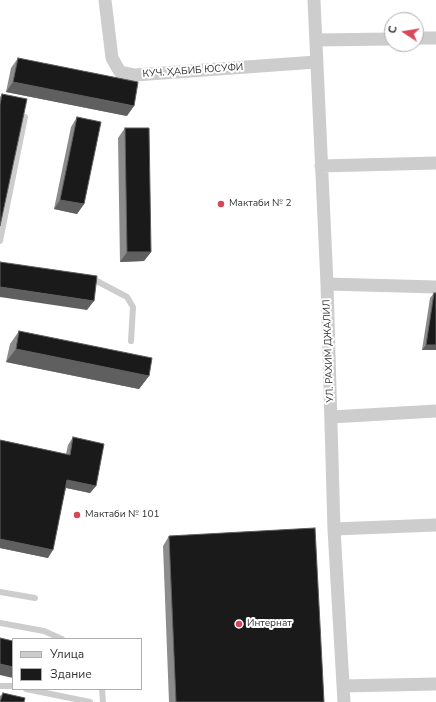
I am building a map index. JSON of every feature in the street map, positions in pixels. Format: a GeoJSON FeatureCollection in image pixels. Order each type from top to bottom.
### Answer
{"type":"FeatureCollection","features":[{"type":"Feature","properties":{"kind":"street","name":"КУЧ. ҲАБИБ ЮСУФИ"},"geometry":{"type":"LineString","coordinates":[[105,0],[112,58],[120,72],[135,75],[316,62]]}},
{"type":"Feature","properties":{"kind":"street","name":"УЛ. РАХИМ ДЖАЛИЛ"},"geometry":{"type":"LineString","coordinates":[[314,0],[327,284],[334,529],[344,702]]}},
{"type":"Feature","properties":{"kind":"street"},"geometry":{"type":"LineString","coordinates":[[424,38],[436,38]]}},
{"type":"Feature","properties":{"kind":"street"},"geometry":{"type":"LineString","coordinates":[[316,40],[384,39]]}},
{"type":"Feature","properties":{"kind":"street"},"geometry":{"type":"LineString","coordinates":[[321,166],[436,163]]}},
{"type":"Feature","properties":{"kind":"street"},"geometry":{"type":"LineString","coordinates":[[327,284],[436,287]]}},
{"type":"Feature","properties":{"kind":"street"},"geometry":{"type":"LineString","coordinates":[[331,417],[436,411]]}},
{"type":"Feature","properties":{"kind":"street"},"geometry":{"type":"LineString","coordinates":[[334,529],[436,525]]}},
{"type":"Feature","properties":{"kind":"street"},"geometry":{"type":"LineString","coordinates":[[343,686],[436,684]]}},
{"type":"Feature","properties":{"kind":"lane"},"geometry":{"type":"LineString","coordinates":[[0,242],[25,117]]}},
{"type":"Feature","properties":{"kind":"lane"},"geometry":{"type":"LineString","coordinates":[[84,277],[92,278],[127,297],[134,307],[130,340]]}},
{"type":"Feature","properties":{"kind":"lane"},"geometry":{"type":"LineString","coordinates":[[0,592],[36,598]]}},
{"type":"Feature","properties":{"kind":"lane"},"geometry":{"type":"LineString","coordinates":[[0,623],[44,631],[60,638]]}},
{"type":"Feature","properties":{"kind":"lane"},"geometry":{"type":"LineString","coordinates":[[0,686],[12,686]]}},
{"type":"Feature","properties":{"kind":"lane"},"geometry":{"type":"LineString","coordinates":[[31,690],[90,702]]}},
{"type":"Feature","properties":{"kind":"lane"},"geometry":{"type":"LineString","coordinates":[[102,690],[103,702]]}},
{"type":"Feature","properties":{"kind":"building"},"geometry":{"type":"Polygon","coordinates":[[[18,58],[138,82],[134,106],[13,82],[18,58]]]}},
{"type":"Feature","properties":{"kind":"building"},"geometry":{"type":"Polygon","coordinates":[[[2,94],[27,99],[0,226],[0,105],[2,94]]]}},
{"type":"Feature","properties":{"kind":"building"},"geometry":{"type":"Polygon","coordinates":[[[77,117],[101,122],[84,204],[60,200],[77,117]]]}},
{"type":"Feature","properties":{"kind":"building"},"geometry":{"type":"Polygon","coordinates":[[[125,128],[149,128],[151,252],[127,252],[125,128]]]}},
{"type":"Feature","properties":{"kind":"building"},"geometry":{"type":"Polygon","coordinates":[[[0,262],[97,276],[94,301],[0,287],[0,262]]]}},
{"type":"Feature","properties":{"kind":"building"},"geometry":{"type":"Polygon","coordinates":[[[434,293],[436,293],[436,345],[426,345],[434,293]]]}},
{"type":"Feature","properties":{"kind":"building"},"geometry":{"type":"Polygon","coordinates":[[[19,331],[152,358],[149,376],[16,349],[19,331]]]}},
{"type":"Feature","properties":{"kind":"building"},"geometry":{"type":"Polygon","coordinates":[[[73,437],[104,444],[96,486],[67,480],[53,550],[0,539],[0,440],[70,455],[73,437]]]}},
{"type":"Feature","properties":{"kind":"building","name":"Интернат"},"geometry":{"type":"Polygon","coordinates":[[[315,528],[324,702],[176,702],[169,536],[315,528]]]}},
{"type":"Feature","properties":{"kind":"building"},"geometry":{"type":"Polygon","coordinates":[[[0,638],[12,641],[12,667],[0,664],[0,638]]]}},
{"type":"Feature","properties":{"kind":"building"},"geometry":{"type":"Polygon","coordinates":[[[3,693],[25,698],[24,702],[0,702],[3,693]]]}},
{"type":"Feature","properties":{"kind":"place","name":"Мактаби № 2"},"geometry":{"type":"Point","coordinates":[221,204]}},
{"type":"Feature","properties":{"kind":"place","name":"Мактаби № 101"},"geometry":{"type":"Point","coordinates":[77,515]}},
{"type":"Feature","properties":{"kind":"place","name":"Интернат"},"geometry":{"type":"Point","coordinates":[239,624]}}]}
